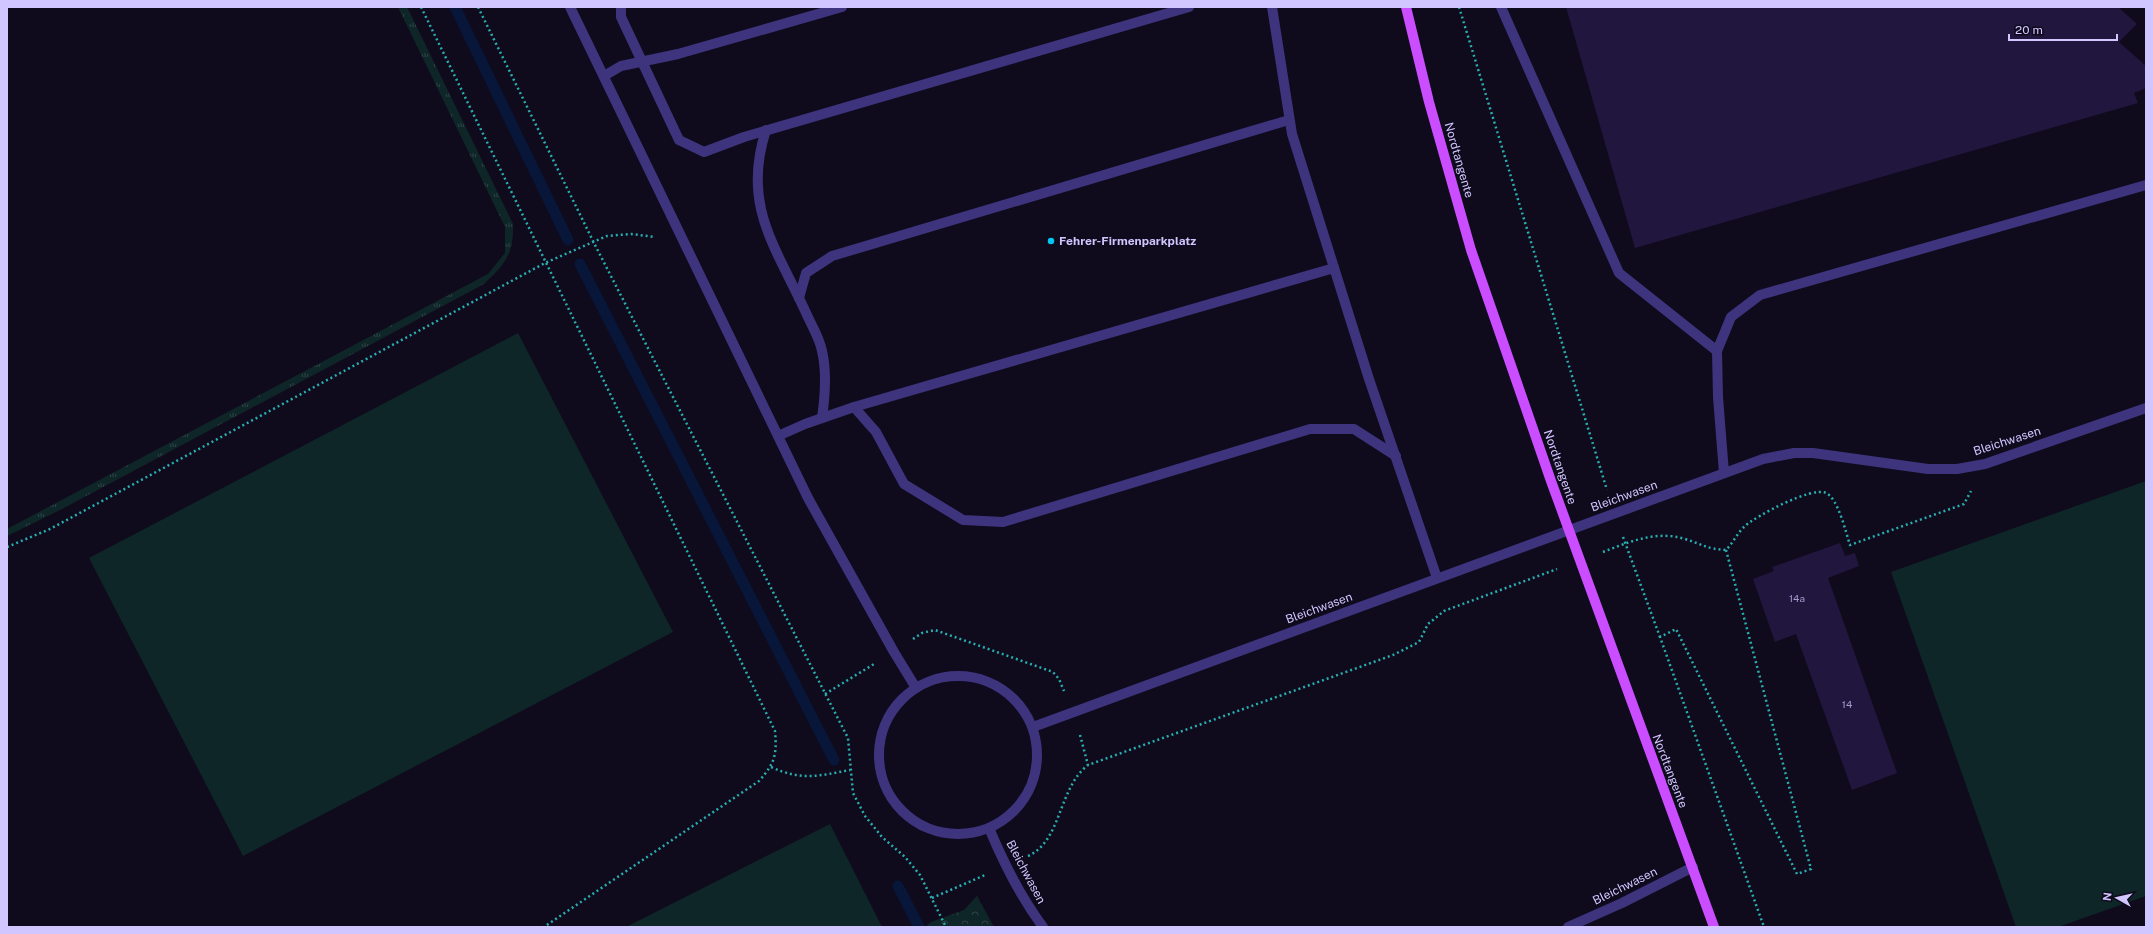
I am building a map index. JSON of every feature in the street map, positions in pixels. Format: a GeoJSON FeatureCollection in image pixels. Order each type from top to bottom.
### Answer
{"type":"FeatureCollection","features":[{"type":"Feature","properties":{"kind":"main road","name":"Nordtangente"},"geometry":{"type":"LineString","coordinates":[[1406,7],[1429,102],[1471,250],[1551,481],[1714,927]]}},
{"type":"Feature","properties":{"kind":"street"},"geometry":{"type":"LineString","coordinates":[[570,7],[808,498],[894,652],[916,688]]}},
{"type":"Feature","properties":{"kind":"street"},"geometry":{"type":"LineString","coordinates":[[621,7],[621,17],[680,140],[704,152],[766,130],[1189,7]]}},
{"type":"Feature","properties":{"kind":"street"},"geometry":{"type":"LineString","coordinates":[[604,76],[621,66],[644,63],[842,7]]}},
{"type":"Feature","properties":{"kind":"street"},"geometry":{"type":"LineString","coordinates":[[1272,7],[1292,134],[1369,379],[1437,578]]}},
{"type":"Feature","properties":{"kind":"street"},"geometry":{"type":"LineString","coordinates":[[1501,7],[1619,273],[1717,351]]}},
{"type":"Feature","properties":{"kind":"street"},"geometry":{"type":"LineString","coordinates":[[799,298],[806,273],[832,256],[1290,120]]}},
{"type":"Feature","properties":{"kind":"street"},"geometry":{"type":"LineString","coordinates":[[766,130],[760,149],[757,194],[764,225],[822,350],[825,398],[822,418]]}},
{"type":"Feature","properties":{"kind":"street"},"geometry":{"type":"LineString","coordinates":[[1724,473],[1718,397],[1717,351],[1731,316],[1760,295],[2146,185]]}},
{"type":"Feature","properties":{"kind":"street"},"geometry":{"type":"LineString","coordinates":[[778,436],[854,407],[1334,268]]}},
{"type":"Feature","properties":{"kind":"street"},"geometry":{"type":"LineString","coordinates":[[854,407],[876,432],[904,484],[963,520],[1003,522],[1310,429],[1354,429],[1396,456]]}},
{"type":"Feature","properties":{"kind":"street","name":"Bleichwasen"},"geometry":{"type":"LineString","coordinates":[[1032,727],[1763,459],[1794,453],[1813,453],[1928,469],[1957,469],[1985,464],[2146,408]]}},
{"type":"Feature","properties":{"kind":"street"},"geometry":{"type":"LineString","coordinates":[[955,675],[980,678],[1000,688],[1018,702],[1032,727],[1037,748],[1036,772],[1027,794],[1010,815],[989,828],[960,834],[934,830],[914,820],[899,806],[894,801],[883,780],[879,758],[882,734],[896,707],[916,688],[933,680],[955,675]]}},
{"type":"Feature","properties":{"kind":"street","name":"Bleichwasen"},"geometry":{"type":"LineString","coordinates":[[989,828],[1005,865],[1023,900],[1043,927]]}},
{"type":"Feature","properties":{"kind":"street","name":"Bleichwasen"},"geometry":{"type":"LineString","coordinates":[[1568,927],[1622,903],[1693,867]]}},
{"type":"Feature","properties":{"kind":"path"},"geometry":{"type":"LineString","coordinates":[[421,7],[775,731],[776,751],[771,768],[759,781],[544,927]]}},
{"type":"Feature","properties":{"kind":"path"},"geometry":{"type":"LineString","coordinates":[[478,7],[594,243],[848,738],[853,793],[865,816],[882,837],[905,857],[920,875],[946,927]]}},
{"type":"Feature","properties":{"kind":"path"},"geometry":{"type":"LineString","coordinates":[[1458,7],[1598,465]]}},
{"type":"Feature","properties":{"kind":"path"},"geometry":{"type":"LineString","coordinates":[[7,547],[50,529],[546,263],[607,236],[631,234],[683,240]]}},
{"type":"Feature","properties":{"kind":"path"},"geometry":{"type":"LineString","coordinates":[[1599,554],[1643,537],[1667,536],[1684,538],[1710,550],[1726,550],[1734,542],[1743,527],[1760,514],[1815,491],[1826,492],[1835,501],[1850,545],[1964,504],[1985,464]]}},
{"type":"Feature","properties":{"kind":"path"},"geometry":{"type":"LineString","coordinates":[[1660,636],[1676,629],[1797,874],[1811,869],[1726,550]]}},
{"type":"Feature","properties":{"kind":"path"},"geometry":{"type":"LineString","coordinates":[[825,694],[922,634],[935,630],[1054,672],[1059,679],[1072,712],[1084,746],[1088,765],[1393,655],[1419,642],[1428,624],[1444,611],[1562,567]]}},
{"type":"Feature","properties":{"kind":"path"},"geometry":{"type":"LineString","coordinates":[[1633,567],[1660,636],[1764,927]]}},
{"type":"Feature","properties":{"kind":"path"},"geometry":{"type":"LineString","coordinates":[[771,768],[789,776],[815,777],[850,770]]}},
{"type":"Feature","properties":{"kind":"green space"},"geometry":{"type":"Polygon","coordinates":[[[398,7],[407,7],[513,224],[510,251],[503,264],[484,284],[62,509],[7,536],[7,529],[488,274],[505,253],[505,227],[398,7]]]}},
{"type":"Feature","properties":{"kind":"green space"},"geometry":{"type":"Polygon","coordinates":[[[518,333],[673,632],[243,856],[89,558],[518,333]]]}},
{"type":"Feature","properties":{"kind":"green space"},"geometry":{"type":"Polygon","coordinates":[[[2146,481],[2146,896],[2058,927],[2016,927],[1891,572],[2146,481]]]}},
{"type":"Feature","properties":{"kind":"green space"},"geometry":{"type":"Polygon","coordinates":[[[830,824],[882,927],[626,927],[830,824]]]}},
{"type":"Feature","properties":{"kind":"green space"},"geometry":{"type":"Polygon","coordinates":[[[977,896],[994,927],[925,927],[931,922],[964,910],[977,896]]]}},
{"type":"Feature","properties":{"kind":"building"},"geometry":{"type":"Polygon","coordinates":[[[1566,7],[2118,7],[2137,24],[2119,42],[2146,66],[2146,88],[2134,93],[2138,103],[1635,248],[1566,7]]]}},
{"type":"Feature","properties":{"kind":"building"},"geometry":{"type":"Polygon","coordinates":[[[1840,543],[1845,556],[1855,553],[1859,566],[1828,578],[1897,773],[1852,790],[1796,634],[1775,642],[1753,579],[1774,571],[1772,567],[1840,543]]]}},
{"type":"Feature","properties":{"kind":"waterway"},"geometry":{"type":"LineString","coordinates":[[455,7],[568,240]]}},
{"type":"Feature","properties":{"kind":"waterway"},"geometry":{"type":"LineString","coordinates":[[580,264],[834,760]]}},
{"type":"Feature","properties":{"kind":"waterway"},"geometry":{"type":"LineString","coordinates":[[898,886],[919,927]]}},
{"type":"Feature","properties":{"kind":"place","name":"Fehrer-Firmenparkplatz"},"geometry":{"type":"Point","coordinates":[1051,241]}}]}
